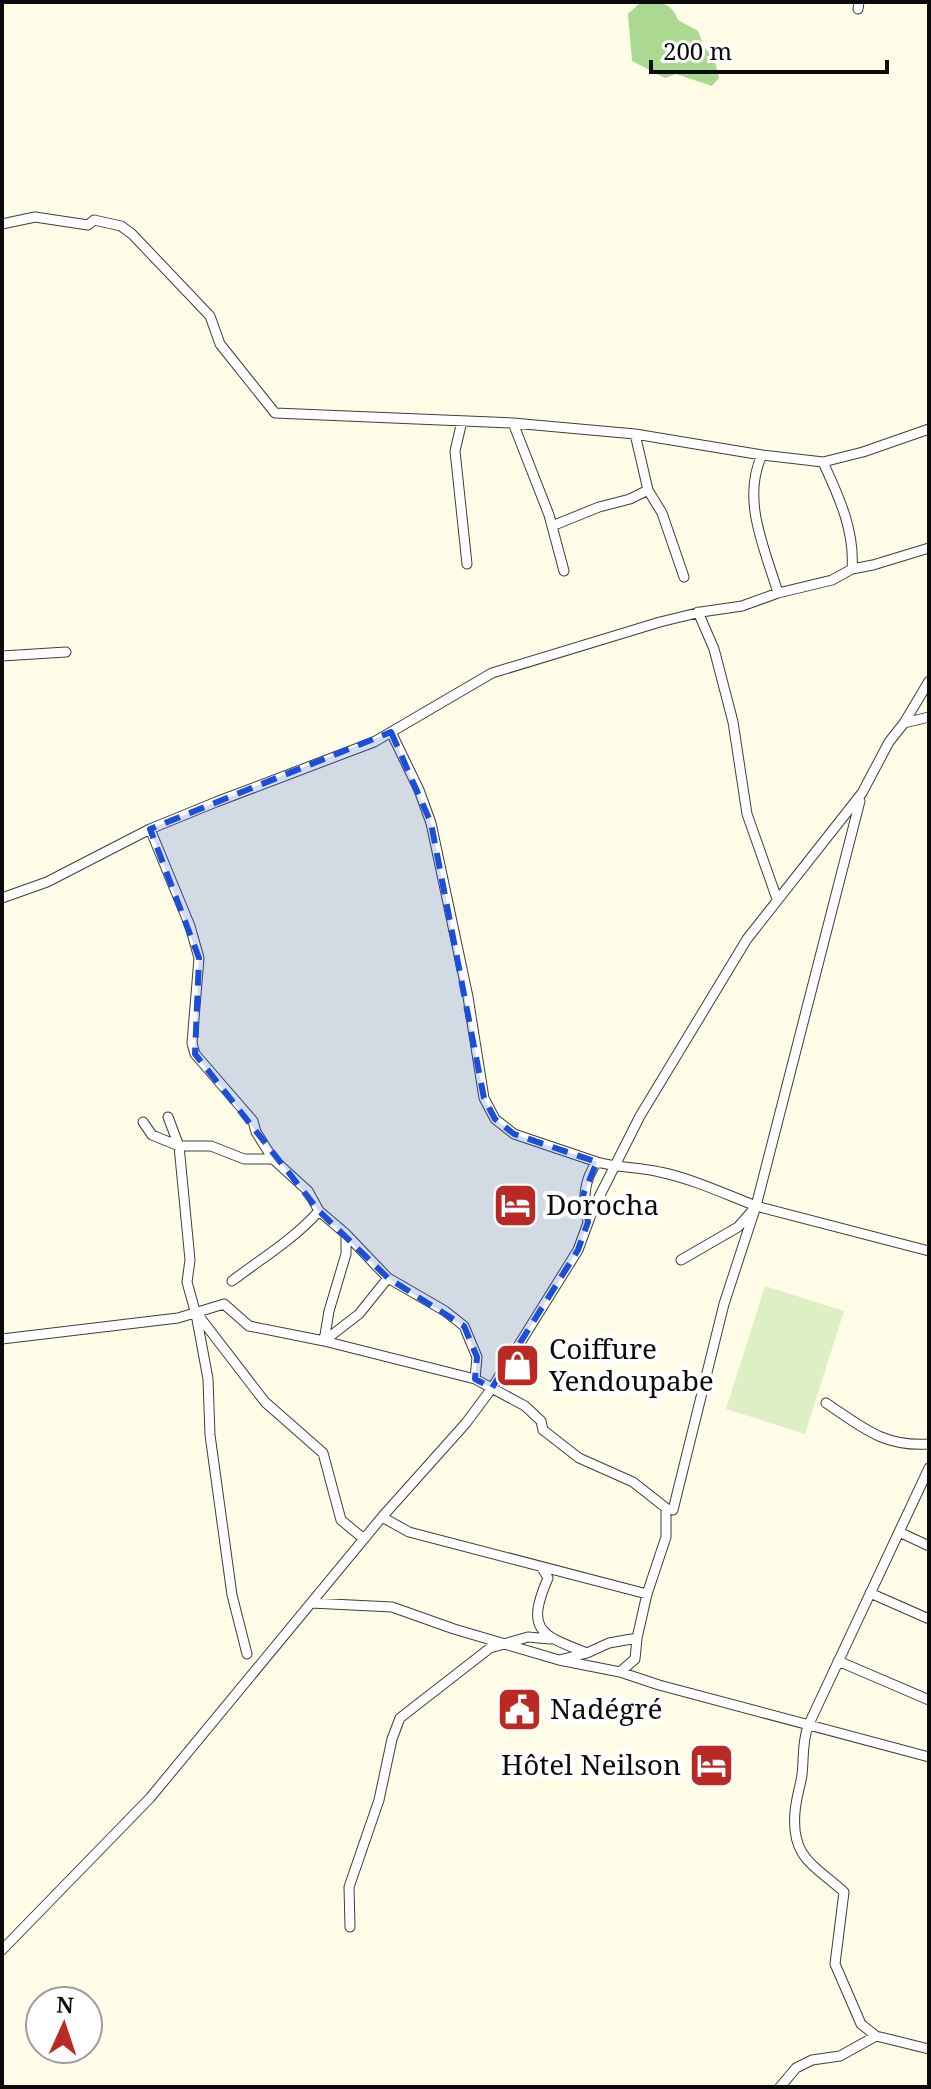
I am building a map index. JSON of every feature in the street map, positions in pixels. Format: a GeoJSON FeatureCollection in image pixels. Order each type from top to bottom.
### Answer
{"type":"FeatureCollection","features":[{"type":"Feature","properties":{"kind":"street"},"geometry":{"type":"LineString","coordinates":[[2,224],[35,217],[88,225],[94,220],[121,226],[210,316],[220,344],[275,413],[513,423],[635,434],[823,462],[929,429]]}},
{"type":"Feature","properties":{"kind":"street"},"geometry":{"type":"LineString","coordinates":[[462,421],[455,451],[467,564]]}},
{"type":"Feature","properties":{"kind":"street"},"geometry":{"type":"LineString","coordinates":[[513,423],[552,526],[564,571]]}},
{"type":"Feature","properties":{"kind":"street"},"geometry":{"type":"LineString","coordinates":[[635,434],[648,490],[662,513],[684,577]]}},
{"type":"Feature","properties":{"kind":"street"},"geometry":{"type":"LineString","coordinates":[[762,455],[755,478],[754,514],[778,593]]}},
{"type":"Feature","properties":{"kind":"street"},"geometry":{"type":"LineString","coordinates":[[823,462],[841,502],[848,529],[852,569]]}},
{"type":"Feature","properties":{"kind":"street"},"geometry":{"type":"LineString","coordinates":[[552,526],[648,490]]}},
{"type":"Feature","properties":{"kind":"street"},"geometry":{"type":"LineString","coordinates":[[2,898],[47,882],[150,829],[292,772],[364,747],[492,673],[698,612],[742,606],[778,593],[832,580],[852,569],[929,548]]}},
{"type":"Feature","properties":{"kind":"street"},"geometry":{"type":"LineString","coordinates":[[698,612],[714,649],[733,722],[747,814],[777,899]]}},
{"type":"Feature","properties":{"kind":"street"},"geometry":{"type":"LineString","coordinates":[[2,656],[66,652]]}},
{"type":"Feature","properties":{"kind":"street"},"geometry":{"type":"LineString","coordinates":[[2,1950],[150,1798],[382,1517],[466,1423],[492,1388],[578,1250],[588,1222],[640,1116],[747,939],[862,793],[889,742],[929,681]]}},
{"type":"Feature","properties":{"kind":"street"},"geometry":{"type":"LineString","coordinates":[[904,723],[929,717]]}},
{"type":"Feature","properties":{"kind":"street"},"geometry":{"type":"LineString","coordinates":[[391,732],[431,823],[468,997],[484,1098],[495,1119],[514,1134],[614,1168],[663,1172],[756,1206],[929,1251]]}},
{"type":"Feature","properties":{"kind":"street"},"geometry":{"type":"LineString","coordinates":[[673,1510],[724,1304],[756,1206],[862,793]]}},
{"type":"Feature","properties":{"kind":"street"},"geometry":{"type":"LineString","coordinates":[[150,829],[190,926],[199,958],[194,1050],[204,1066],[253,1121],[256,1132],[273,1159],[308,1191],[319,1211],[388,1278],[445,1311],[464,1326],[477,1357],[475,1379]]}},
{"type":"Feature","properties":{"kind":"street"},"geometry":{"type":"LineString","coordinates":[[168,1117],[179,1146],[190,1260],[187,1282],[208,1379],[210,1435],[232,1595],[247,1654]]}},
{"type":"Feature","properties":{"kind":"street"},"geometry":{"type":"LineString","coordinates":[[143,1122],[152,1135],[179,1146],[211,1146],[244,1159],[273,1159]]}},
{"type":"Feature","properties":{"kind":"street"},"geometry":{"type":"LineString","coordinates":[[588,1222],[583,1195],[597,1162]]}},
{"type":"Feature","properties":{"kind":"street"},"geometry":{"type":"LineString","coordinates":[[681,1260],[738,1227],[756,1206]]}},
{"type":"Feature","properties":{"kind":"street"},"geometry":{"type":"LineString","coordinates":[[232,1281],[303,1229],[319,1211]]}},
{"type":"Feature","properties":{"kind":"street"},"geometry":{"type":"LineString","coordinates":[[324,1341],[329,1311],[346,1254],[346,1234]]}},
{"type":"Feature","properties":{"kind":"street"},"geometry":{"type":"LineString","coordinates":[[324,1341],[359,1314],[388,1278]]}},
{"type":"Feature","properties":{"kind":"street"},"geometry":{"type":"LineString","coordinates":[[2,1339],[178,1318],[224,1304],[249,1326],[324,1341],[475,1379],[492,1388],[525,1406],[541,1421],[543,1430],[579,1458],[633,1482],[666,1508],[666,1537],[647,1594],[635,1659],[620,1672]]}},
{"type":"Feature","properties":{"kind":"street"},"geometry":{"type":"LineString","coordinates":[[195,1311],[265,1402],[323,1453],[341,1520],[364,1539]]}},
{"type":"Feature","properties":{"kind":"street"},"geometry":{"type":"LineString","coordinates":[[826,1403],[878,1438],[910,1445],[929,1444]]}},
{"type":"Feature","properties":{"kind":"street"},"geometry":{"type":"LineString","coordinates":[[929,1468],[808,1726],[803,1741],[802,1776],[795,1812],[795,1841],[814,1868],[844,1892],[835,1964],[861,2024],[876,2036],[929,2049]]}},
{"type":"Feature","properties":{"kind":"street"},"geometry":{"type":"LineString","coordinates":[[382,1517],[409,1532],[647,1594]]}},
{"type":"Feature","properties":{"kind":"street"},"geometry":{"type":"LineString","coordinates":[[899,1532],[929,1546]]}},
{"type":"Feature","properties":{"kind":"street"},"geometry":{"type":"LineString","coordinates":[[542,1568],[548,1578],[537,1608],[539,1625],[550,1639]]}},
{"type":"Feature","properties":{"kind":"street"},"geometry":{"type":"LineString","coordinates":[[870,1593],[929,1619]]}},
{"type":"Feature","properties":{"kind":"street"},"geometry":{"type":"LineString","coordinates":[[311,1603],[392,1607],[559,1660],[620,1672],[929,1757]]}},
{"type":"Feature","properties":{"kind":"street"},"geometry":{"type":"LineString","coordinates":[[350,1927],[349,1887],[379,1800],[392,1739],[400,1718],[490,1648],[528,1637],[550,1639],[587,1653]]}},
{"type":"Feature","properties":{"kind":"street"},"geometry":{"type":"LineString","coordinates":[[559,1660],[609,1643],[637,1638]]}},
{"type":"Feature","properties":{"kind":"street"},"geometry":{"type":"LineString","coordinates":[[838,1661],[929,1700]]}},
{"type":"Feature","properties":{"kind":"street"},"geometry":{"type":"LineString","coordinates":[[780,2087],[796,2068],[812,2060],[840,2056],[876,2036]]}},
{"type":"Feature","properties":{"kind":"highlighted area"},"geometry":{"type":"Polygon","coordinates":[[[391,732],[431,823],[484,1098],[495,1119],[514,1134],[597,1162],[583,1195],[588,1222],[578,1250],[492,1388],[475,1379],[477,1357],[464,1326],[388,1278],[319,1211],[195,1054],[199,958],[150,829],[391,732]]]}},
{"type":"Feature","properties":{"kind":"green space"},"geometry":{"type":"Polygon","coordinates":[[[641,2],[668,6],[678,20],[698,31],[704,47],[714,57],[719,78],[712,86],[676,74],[665,78],[632,61],[628,14],[641,2]]]}},
{"type":"Feature","properties":{"kind":"green space"},"geometry":{"type":"Polygon","coordinates":[[[765,1286],[844,1311],[805,1434],[726,1409],[765,1286]]]}},
{"type":"Feature","properties":{"kind":"place","name":"Dorocha"},"geometry":{"type":"Point","coordinates":[515,1205]}},
{"type":"Feature","properties":{"kind":"place","name":"Coiffure Yendoupabe"},"geometry":{"type":"Point","coordinates":[518,1365]}},
{"type":"Feature","properties":{"kind":"place","name":"Nadégré"},"geometry":{"type":"Point","coordinates":[519,1709]}},
{"type":"Feature","properties":{"kind":"place","name":"Hôtel Neilson"},"geometry":{"type":"Point","coordinates":[712,1765]}}]}
